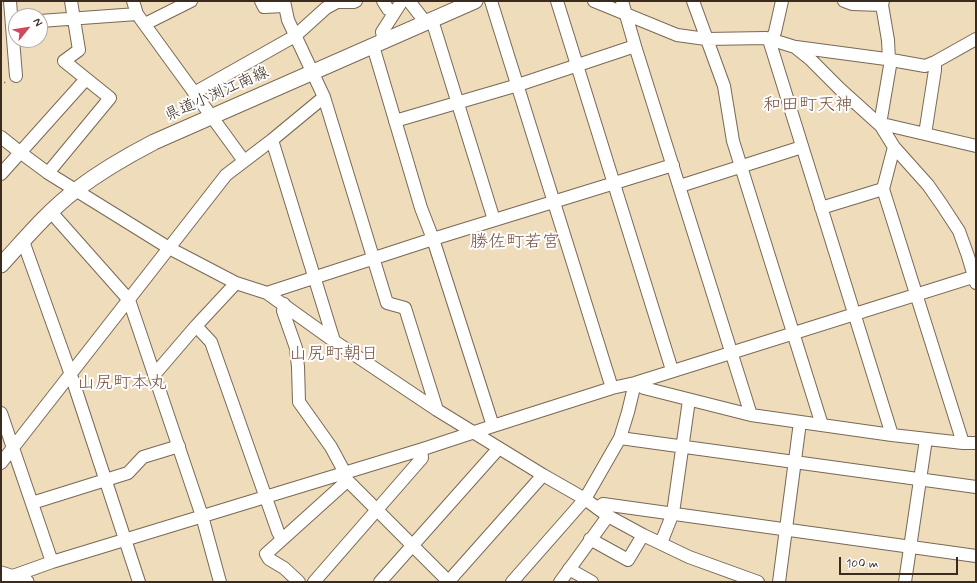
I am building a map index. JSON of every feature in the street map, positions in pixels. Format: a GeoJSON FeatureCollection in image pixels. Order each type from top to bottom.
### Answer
{"type":"FeatureCollection","features":[{"type":"Feature","properties":{"kind":"main road","name":"県道小渕江南線"},"geometry":{"type":"LineString","coordinates":[[1,265],[51,212],[76,190],[116,162],[154,142],[212,118],[475,1]]}},
{"type":"Feature","properties":{"kind":"main road"},"geometry":{"type":"LineString","coordinates":[[6,575],[26,582]]}},
{"type":"Feature","properties":{"kind":"street"},"geometry":{"type":"LineString","coordinates":[[48,173],[110,98],[64,61],[79,50],[71,1]]}},
{"type":"Feature","properties":{"kind":"street"},"geometry":{"type":"LineString","coordinates":[[133,1],[141,19],[244,161]]}},
{"type":"Feature","properties":{"kind":"street"},"geometry":{"type":"LineString","coordinates":[[48,21],[141,19],[191,1]]}},
{"type":"Feature","properties":{"kind":"street"},"geometry":{"type":"LineString","coordinates":[[261,1],[264,7],[284,4],[295,36],[324,97],[375,259],[387,303],[405,308],[437,410]]}},
{"type":"Feature","properties":{"kind":"street"},"geometry":{"type":"LineString","coordinates":[[194,93],[295,36],[326,8],[337,2],[356,1]]}},
{"type":"Feature","properties":{"kind":"street"},"geometry":{"type":"LineString","coordinates":[[383,1],[388,9],[395,12]]}},
{"type":"Feature","properties":{"kind":"street"},"geometry":{"type":"LineString","coordinates":[[402,1],[382,32],[379,44],[394,121],[493,426]]}},
{"type":"Feature","properties":{"kind":"street"},"geometry":{"type":"LineString","coordinates":[[409,1],[429,22],[458,103],[494,220]]}},
{"type":"Feature","properties":{"kind":"street"},"geometry":{"type":"LineString","coordinates":[[491,1],[612,388]]}},
{"type":"Feature","properties":{"kind":"street"},"geometry":{"type":"LineString","coordinates":[[557,1],[672,370]]}},
{"type":"Feature","properties":{"kind":"street"},"geometry":{"type":"LineString","coordinates":[[594,1],[677,35],[708,39],[766,38],[795,47],[925,66],[935,62],[976,38]]}},
{"type":"Feature","properties":{"kind":"street"},"geometry":{"type":"LineString","coordinates":[[622,1],[751,415]]}},
{"type":"Feature","properties":{"kind":"street"},"geometry":{"type":"LineString","coordinates":[[693,1],[724,86],[733,141],[822,425]]}},
{"type":"Feature","properties":{"kind":"street"},"geometry":{"type":"LineString","coordinates":[[782,1],[770,43],[892,435]]}},
{"type":"Feature","properties":{"kind":"street"},"geometry":{"type":"LineString","coordinates":[[844,1],[852,4],[883,3],[890,60],[879,123]]}},
{"type":"Feature","properties":{"kind":"street"},"geometry":{"type":"LineString","coordinates":[[394,121],[518,85],[635,46]]}},
{"type":"Feature","properties":{"kind":"street"},"geometry":{"type":"LineString","coordinates":[[6,575],[266,497],[344,476],[612,388],[635,383],[672,370],[917,294],[975,278],[959,231],[928,185],[894,147],[879,123],[795,47]]}},
{"type":"Feature","properties":{"kind":"street"},"geometry":{"type":"LineString","coordinates":[[13,48],[16,76]]}},
{"type":"Feature","properties":{"kind":"street"},"geometry":{"type":"LineString","coordinates":[[925,134],[935,62]]}},
{"type":"Feature","properties":{"kind":"street"},"geometry":{"type":"LineString","coordinates":[[1,174],[86,79]]}},
{"type":"Feature","properties":{"kind":"street"},"geometry":{"type":"LineString","coordinates":[[1,463],[226,175],[272,140],[324,97]]}},
{"type":"Feature","properties":{"kind":"street"},"geometry":{"type":"LineString","coordinates":[[879,123],[976,146]]}},
{"type":"Feature","properties":{"kind":"street"},"geometry":{"type":"LineString","coordinates":[[1,137],[48,173],[169,248],[236,283],[267,292],[334,341],[437,410],[585,499],[608,516],[689,557],[754,581]]}},
{"type":"Feature","properties":{"kind":"street"},"geometry":{"type":"LineString","coordinates":[[272,140],[334,341]]}},
{"type":"Feature","properties":{"kind":"street"},"geometry":{"type":"LineString","coordinates":[[680,186],[802,147]]}},
{"type":"Feature","properties":{"kind":"street"},"geometry":{"type":"LineString","coordinates":[[894,147],[882,189],[917,294],[963,444]]}},
{"type":"Feature","properties":{"kind":"street"},"geometry":{"type":"LineString","coordinates":[[267,292],[673,165]]}},
{"type":"Feature","properties":{"kind":"street"},"geometry":{"type":"LineString","coordinates":[[821,208],[882,189]]}},
{"type":"Feature","properties":{"kind":"street"},"geometry":{"type":"LineString","coordinates":[[51,212],[129,300],[202,516],[220,582]]}},
{"type":"Feature","properties":{"kind":"street"},"geometry":{"type":"LineString","coordinates":[[24,241],[140,582]]}},
{"type":"Feature","properties":{"kind":"street"},"geometry":{"type":"LineString","coordinates":[[154,375],[196,326],[236,283]]}},
{"type":"Feature","properties":{"kind":"street"},"geometry":{"type":"LineString","coordinates":[[284,304],[282,311],[296,348],[299,402],[331,447],[344,476],[449,582],[543,475]]}},
{"type":"Feature","properties":{"kind":"street"},"geometry":{"type":"LineString","coordinates":[[196,326],[211,342],[282,539]]}},
{"type":"Feature","properties":{"kind":"street"},"geometry":{"type":"LineString","coordinates":[[635,383],[644,388],[751,415],[963,444],[976,443]]}},
{"type":"Feature","properties":{"kind":"street"},"geometry":{"type":"LineString","coordinates":[[512,582],[585,499],[620,438],[635,383]]}},
{"type":"Feature","properties":{"kind":"street"},"geometry":{"type":"LineString","coordinates":[[661,543],[673,513],[689,400]]}},
{"type":"Feature","properties":{"kind":"street"},"geometry":{"type":"LineString","coordinates":[[1,413],[52,562]]}},
{"type":"Feature","properties":{"kind":"street"},"geometry":{"type":"LineString","coordinates":[[779,582],[800,422]]}},
{"type":"Feature","properties":{"kind":"street"},"geometry":{"type":"LineString","coordinates":[[620,438],[976,487]]}},
{"type":"Feature","properties":{"kind":"street"},"geometry":{"type":"LineString","coordinates":[[905,582],[926,439]]}},
{"type":"Feature","properties":{"kind":"street"},"geometry":{"type":"LineString","coordinates":[[32,503],[128,473],[143,457],[179,446]]}},
{"type":"Feature","properties":{"kind":"street"},"geometry":{"type":"LineString","coordinates":[[380,582],[499,448]]}},
{"type":"Feature","properties":{"kind":"street"},"geometry":{"type":"LineString","coordinates":[[314,582],[422,458],[421,450]]}},
{"type":"Feature","properties":{"kind":"street"},"geometry":{"type":"LineString","coordinates":[[299,582],[284,568],[269,559],[266,554],[344,476]]}},
{"type":"Feature","properties":{"kind":"street"},"geometry":{"type":"LineString","coordinates":[[597,508],[603,504],[976,556]]}},
{"type":"Feature","properties":{"kind":"street"},"geometry":{"type":"LineString","coordinates":[[560,582],[608,516]]}},
{"type":"Feature","properties":{"kind":"street"},"geometry":{"type":"LineString","coordinates":[[590,539],[628,560],[643,535]]}},
{"type":"Feature","properties":{"kind":"street"},"geometry":{"type":"LineString","coordinates":[[569,570],[592,582]]}},
{"type":"Feature","properties":{"kind":"district","name":"和田町天神"},"geometry":{"type":"Point","coordinates":[808,106]}},
{"type":"Feature","properties":{"kind":"district","name":"勝佐町若宮"},"geometry":{"type":"Point","coordinates":[515,243]}},
{"type":"Feature","properties":{"kind":"district","name":"山尻町朝日"},"geometry":{"type":"Point","coordinates":[334,355]}},
{"type":"Feature","properties":{"kind":"district","name":"山尻町本丸"},"geometry":{"type":"Point","coordinates":[122,384]}}]}
